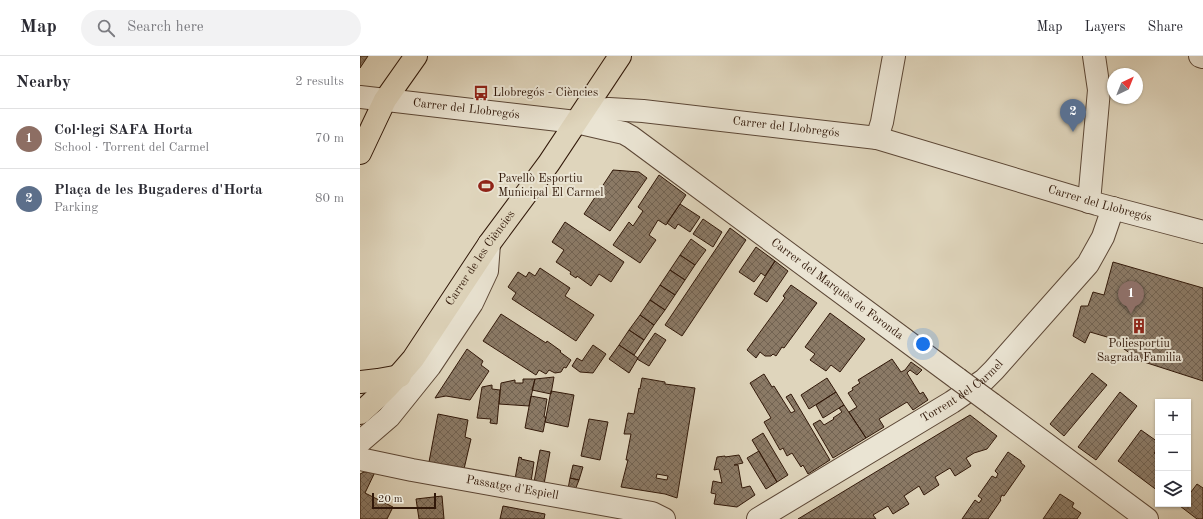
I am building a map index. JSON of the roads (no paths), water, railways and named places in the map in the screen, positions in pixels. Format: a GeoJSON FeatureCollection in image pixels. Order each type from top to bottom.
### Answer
{"type":"FeatureCollection","features":[{"type":"Feature","properties":{"kind":"main road"},"geometry":{"type":"LineString","coordinates":[[360,153],[385,100],[416,56]]}},
{"type":"Feature","properties":{"kind":"main road","name":"Carrer de les Ciències"},"geometry":{"type":"LineString","coordinates":[[360,413],[400,376],[414,359],[489,244],[549,163],[620,56]]}},
{"type":"Feature","properties":{"kind":"main road"},"geometry":{"type":"LineString","coordinates":[[360,382],[400,376]]}},
{"type":"Feature","properties":{"kind":"street"},"geometry":{"type":"LineString","coordinates":[[877,138],[882,122],[894,56]]}},
{"type":"Feature","properties":{"kind":"street"},"geometry":{"type":"LineString","coordinates":[[1089,202],[1099,90],[1094,56]]}},
{"type":"Feature","properties":{"kind":"street","name":"Carrer del Llobregós"},"geometry":{"type":"LineString","coordinates":[[360,97],[576,122],[599,110],[609,109],[643,111],[877,138],[1089,202],[1203,232]]}},
{"type":"Feature","properties":{"kind":"street"},"geometry":{"type":"LineString","coordinates":[[360,128],[385,100]]}},
{"type":"Feature","properties":{"kind":"street","name":"Carrer del Marquès de Foronda"},"geometry":{"type":"LineString","coordinates":[[576,122],[618,131],[631,137],[1147,519]]}},
{"type":"Feature","properties":{"kind":"street","name":"Torrent del Carmel"},"geometry":{"type":"LineString","coordinates":[[758,519],[952,402],[984,380],[1044,315],[1088,264],[1103,236],[1113,208]]}},
{"type":"Feature","properties":{"kind":"street","name":"Carrer de les Ciències"},"geometry":{"type":"LineString","coordinates":[[360,442],[389,417],[430,366],[472,303],[487,271],[489,244]]}},
{"type":"Feature","properties":{"kind":"street","name":"Passatge d'Espiell"},"geometry":{"type":"LineString","coordinates":[[360,459],[412,470],[652,513],[664,519]]}},
{"type":"Feature","properties":{"kind":"place","name":"Llobregós - Ciències"},"geometry":{"type":"Point","coordinates":[481,93]}},
{"type":"Feature","properties":{"kind":"place","name":"Plaça de les Bugaderes d'Horta"},"geometry":{"type":"Point","coordinates":[1073,132]}},
{"type":"Feature","properties":{"kind":"place","name":"Pavellò Esportiu Municipal El Carmel"},"geometry":{"type":"Point","coordinates":[486,186]}},
{"type":"Feature","properties":{"kind":"place","name":"Col·legi SAFA Horta"},"geometry":{"type":"Point","coordinates":[1131,314]}},
{"type":"Feature","properties":{"kind":"place","name":"Poliesportiu Sagrada Familia"},"geometry":{"type":"Point","coordinates":[1139,326]}}]}
